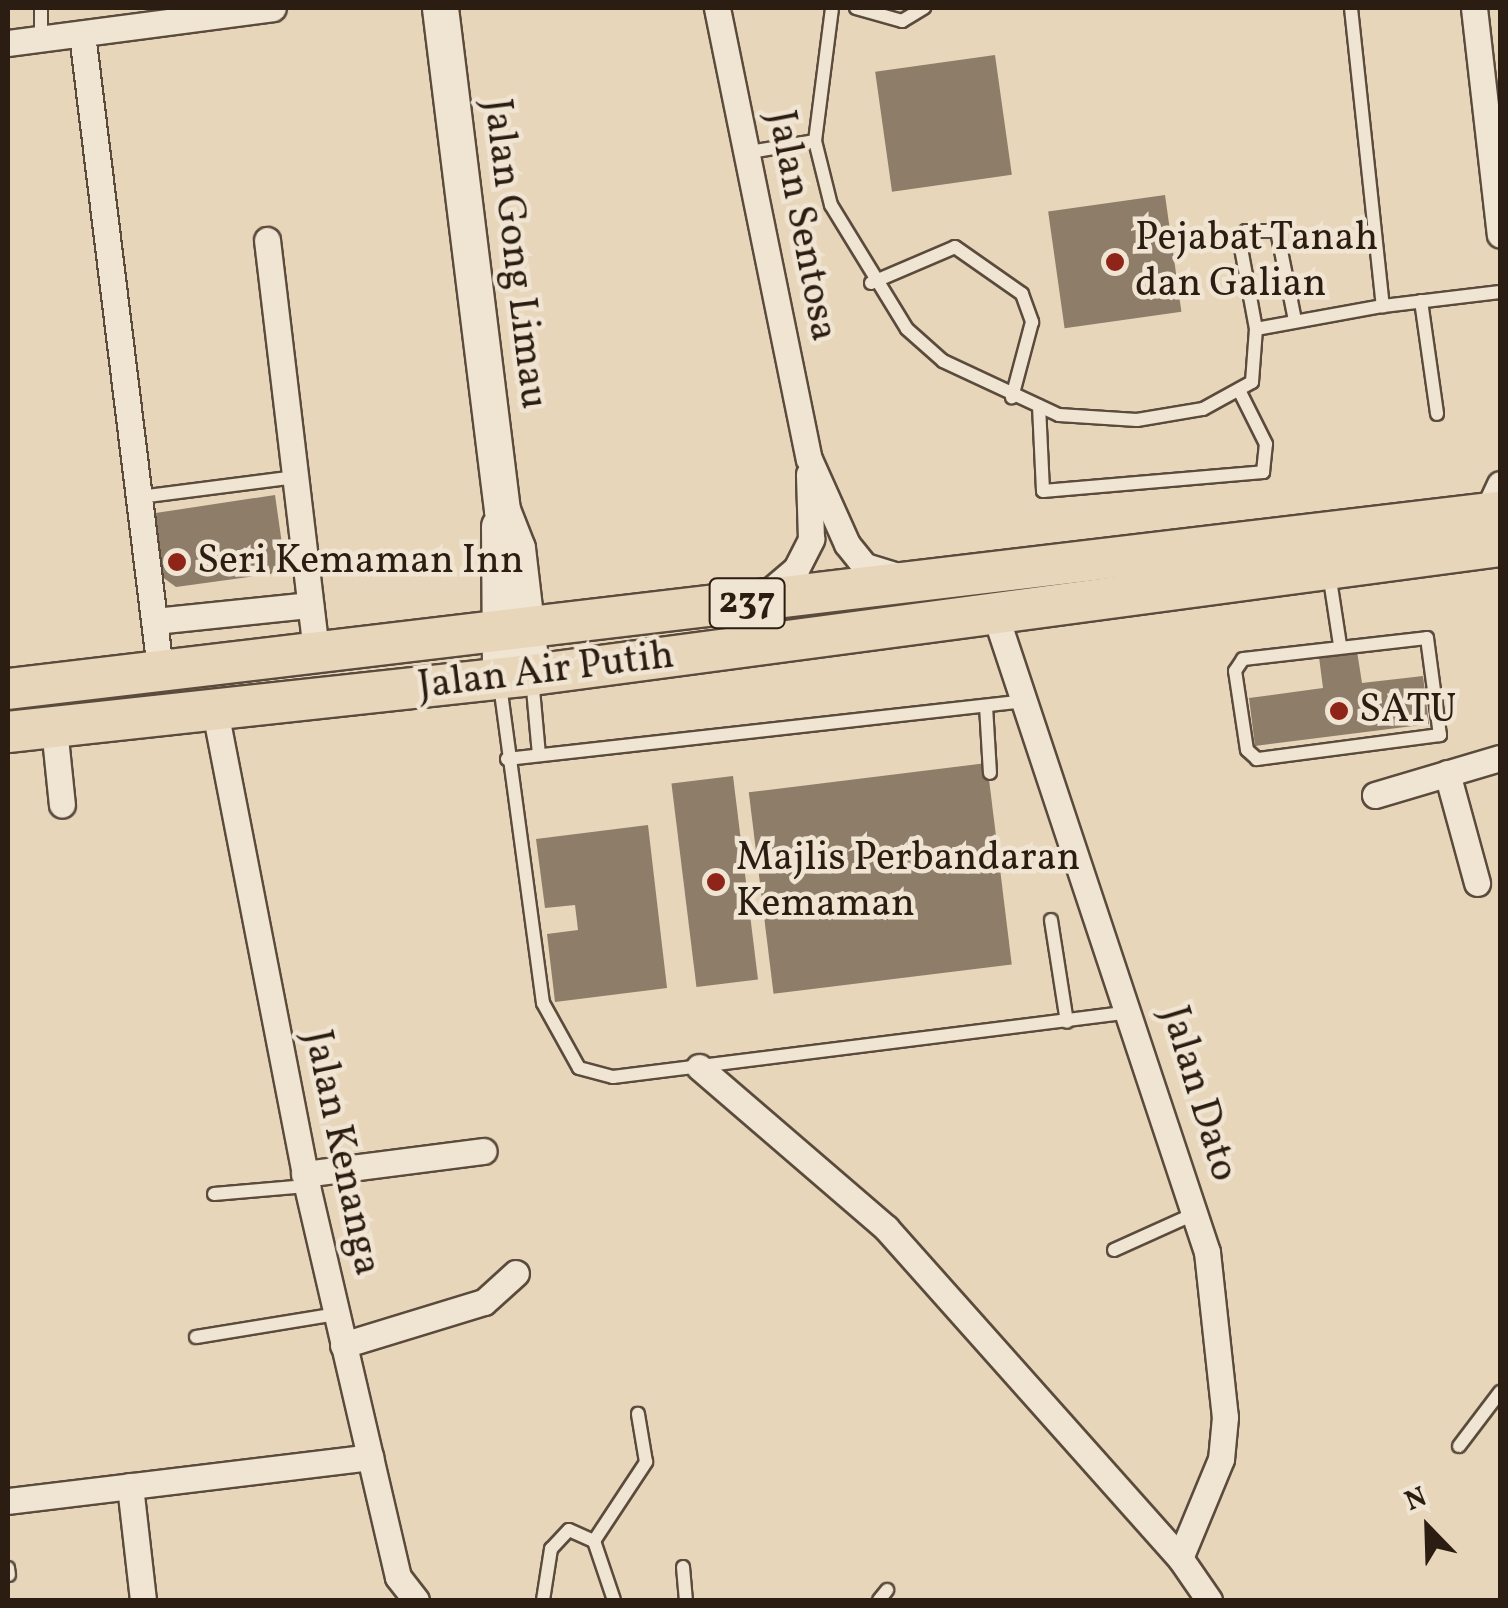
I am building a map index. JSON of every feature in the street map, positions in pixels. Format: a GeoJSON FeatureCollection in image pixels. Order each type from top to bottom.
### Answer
{"type":"FeatureCollection","features":[{"type":"Feature","properties":{"kind":"main road","name":"Jalan Air Putih"},"geometry":{"type":"LineString","coordinates":[[8,689],[1497,514]]}},
{"type":"Feature","properties":{"kind":"main road","name":"Jalan Air Putih"},"geometry":{"type":"LineString","coordinates":[[8,732],[516,678],[994,611],[1328,572],[1497,514]]}},
{"type":"Feature","properties":{"kind":"street"},"geometry":{"type":"LineString","coordinates":[[8,44],[273,8]]}},
{"type":"Feature","properties":{"kind":"street","name":"Jalan Gong Limau"},"geometry":{"type":"LineString","coordinates":[[440,8],[502,510],[516,678]]}},
{"type":"Feature","properties":{"kind":"street","name":"Jalan Sentosa"},"geometry":{"type":"LineString","coordinates":[[717,8],[750,152],[808,459]]}},
{"type":"Feature","properties":{"kind":"street"},"geometry":{"type":"LineString","coordinates":[[1474,8],[1500,236]]}},
{"type":"Feature","properties":{"kind":"street"},"geometry":{"type":"LineString","coordinates":[[82,34],[160,669]]}},
{"type":"Feature","properties":{"kind":"street"},"geometry":{"type":"LineString","coordinates":[[268,240],[316,652]]}},
{"type":"Feature","properties":{"kind":"street"},"geometry":{"type":"LineString","coordinates":[[808,459],[865,566],[928,579]]}},
{"type":"Feature","properties":{"kind":"street"},"geometry":{"type":"LineString","coordinates":[[751,602],[806,552],[808,459]]}},
{"type":"Feature","properties":{"kind":"street"},"geometry":{"type":"LineString","coordinates":[[156,622],[310,605]]}},
{"type":"Feature","properties":{"kind":"street","name":"Jalan Dato"},"geometry":{"type":"LineString","coordinates":[[994,611],[1134,1012],[1196,1212],[1217,1302],[1225,1417],[1221,1459],[1180,1558]]}},
{"type":"Feature","properties":{"kind":"street","name":"Jalan Kenanga"},"geometry":{"type":"LineString","coordinates":[[215,711],[306,1180],[336,1314],[398,1577],[416,1600]]}},
{"type":"Feature","properties":{"kind":"street"},"geometry":{"type":"LineString","coordinates":[[54,728],[62,806]]}},
{"type":"Feature","properties":{"kind":"street"},"geometry":{"type":"LineString","coordinates":[[1375,796],[1500,758]]}},
{"type":"Feature","properties":{"kind":"street"},"geometry":{"type":"LineString","coordinates":[[1447,774],[1477,882]]}},
{"type":"Feature","properties":{"kind":"street"},"geometry":{"type":"LineString","coordinates":[[700,1068],[886,1228],[1180,1558],[1209,1600]]}},
{"type":"Feature","properties":{"kind":"street"},"geometry":{"type":"LineString","coordinates":[[306,1180],[484,1152]]}},
{"type":"Feature","properties":{"kind":"street"},"geometry":{"type":"LineString","coordinates":[[344,1345],[484,1302],[516,1273]]}},
{"type":"Feature","properties":{"kind":"street"},"geometry":{"type":"LineString","coordinates":[[8,1502],[370,1457]]}},
{"type":"Feature","properties":{"kind":"street"},"geometry":{"type":"LineString","coordinates":[[130,1486],[143,1600]]}},
{"type":"Feature","properties":{"kind":"lane"},"geometry":{"type":"LineString","coordinates":[[41,8],[41,40]]}},
{"type":"Feature","properties":{"kind":"lane"},"geometry":{"type":"LineString","coordinates":[[832,8],[815,141],[831,205],[871,283],[943,361],[1012,397],[1040,406],[1137,420],[1241,394],[1252,382],[1256,329],[1239,237],[1246,231],[1276,231],[1294,320]]}},
{"type":"Feature","properties":{"kind":"lane"},"geometry":{"type":"LineString","coordinates":[[856,8],[902,20],[924,8]]}},
{"type":"Feature","properties":{"kind":"lane"},"geometry":{"type":"LineString","coordinates":[[1352,8],[1383,306]]}},
{"type":"Feature","properties":{"kind":"lane"},"geometry":{"type":"LineString","coordinates":[[750,152],[815,141]]}},
{"type":"Feature","properties":{"kind":"lane"},"geometry":{"type":"LineString","coordinates":[[871,283],[955,247],[1022,294],[1032,322],[1012,397]]}},
{"type":"Feature","properties":{"kind":"lane"},"geometry":{"type":"LineString","coordinates":[[1256,329],[1383,306],[1500,292]]}},
{"type":"Feature","properties":{"kind":"lane"},"geometry":{"type":"LineString","coordinates":[[1421,301],[1437,414]]}},
{"type":"Feature","properties":{"kind":"lane"},"geometry":{"type":"LineString","coordinates":[[1040,406],[1043,492],[1264,472],[1266,444],[1241,394]]}},
{"type":"Feature","properties":{"kind":"lane"},"geometry":{"type":"LineString","coordinates":[[140,497],[296,477]]}},
{"type":"Feature","properties":{"kind":"lane"},"geometry":{"type":"LineString","coordinates":[[1328,572],[1340,645]]}},
{"type":"Feature","properties":{"kind":"lane"},"geometry":{"type":"LineString","coordinates":[[1427,638],[1440,735],[1251,756],[1238,663],[1340,645],[1427,638]]}},
{"type":"Feature","properties":{"kind":"lane"},"geometry":{"type":"LineString","coordinates":[[516,678],[539,755]]}},
{"type":"Feature","properties":{"kind":"lane"},"geometry":{"type":"LineString","coordinates":[[516,678],[507,759],[556,1040],[596,1076],[700,1068],[1134,1012]]}},
{"type":"Feature","properties":{"kind":"lane"},"geometry":{"type":"LineString","coordinates":[[507,759],[1027,701]]}},
{"type":"Feature","properties":{"kind":"lane"},"geometry":{"type":"LineString","coordinates":[[986,706],[990,774]]}},
{"type":"Feature","properties":{"kind":"lane"},"geometry":{"type":"LineString","coordinates":[[1051,920],[1068,1022]]}},
{"type":"Feature","properties":{"kind":"lane"},"geometry":{"type":"LineString","coordinates":[[214,1194],[306,1180]]}},
{"type":"Feature","properties":{"kind":"lane"},"geometry":{"type":"LineString","coordinates":[[1114,1250],[1196,1212]]}},
{"type":"Feature","properties":{"kind":"lane"},"geometry":{"type":"LineString","coordinates":[[196,1337],[336,1314]]}},
{"type":"Feature","properties":{"kind":"lane"},"geometry":{"type":"LineString","coordinates":[[1458,1446],[1500,1392]]}},
{"type":"Feature","properties":{"kind":"lane"},"geometry":{"type":"LineString","coordinates":[[594,1541],[646,1462],[638,1414]]}},
{"type":"Feature","properties":{"kind":"lane"},"geometry":{"type":"LineString","coordinates":[[542,1600],[558,1539],[580,1530],[594,1541],[614,1600]]}},
{"type":"Feature","properties":{"kind":"lane"},"geometry":{"type":"LineString","coordinates":[[8,1568],[9,1576]]}},
{"type":"Feature","properties":{"kind":"lane"},"geometry":{"type":"LineString","coordinates":[[683,1568],[686,1600]]}},
{"type":"Feature","properties":{"kind":"building"},"geometry":{"type":"Polygon","coordinates":[[[995,55],[1012,175],[892,192],[875,72],[995,55]]]}},
{"type":"Feature","properties":{"kind":"building","name":"Pejabat Tanah dan Galian"},"geometry":{"type":"Polygon","coordinates":[[[1165,195],[1181,312],[1065,328],[1048,211],[1165,195]]]}},
{"type":"Feature","properties":{"kind":"building"},"geometry":{"type":"Polygon","coordinates":[[[275,495],[284,558],[271,574],[176,587],[157,573],[149,514],[275,495]]]}},
{"type":"Feature","properties":{"kind":"building","name":"SATU"},"geometry":{"type":"Polygon","coordinates":[[[1357,651],[1362,683],[1423,676],[1429,724],[1255,746],[1249,698],[1323,688],[1319,657],[1357,651]]]}},
{"type":"Feature","properties":{"kind":"building"},"geometry":{"type":"Polygon","coordinates":[[[987,763],[1012,964],[774,994],[749,792],[987,763]]]}},
{"type":"Feature","properties":{"kind":"building","name":"Majlis Perbandaran Kemaman"},"geometry":{"type":"Polygon","coordinates":[[[733,776],[758,979],[696,987],[671,784],[733,776]]]}},
{"type":"Feature","properties":{"kind":"building"},"geometry":{"type":"Polygon","coordinates":[[[648,825],[667,988],[555,1002],[547,934],[578,930],[575,905],[545,908],[536,839],[648,825]]]}},
{"type":"Feature","properties":{"kind":"place","name":"Pejabat Tanah dan Galian"},"geometry":{"type":"Point","coordinates":[1115,262]}},
{"type":"Feature","properties":{"kind":"place","name":"Seri Kemaman Inn"},"geometry":{"type":"Point","coordinates":[177,562]}},
{"type":"Feature","properties":{"kind":"place","name":"SATU"},"geometry":{"type":"Point","coordinates":[1339,711]}},
{"type":"Feature","properties":{"kind":"place","name":"Majlis Perbandaran Kemaman"},"geometry":{"type":"Point","coordinates":[716,882]}}]}
